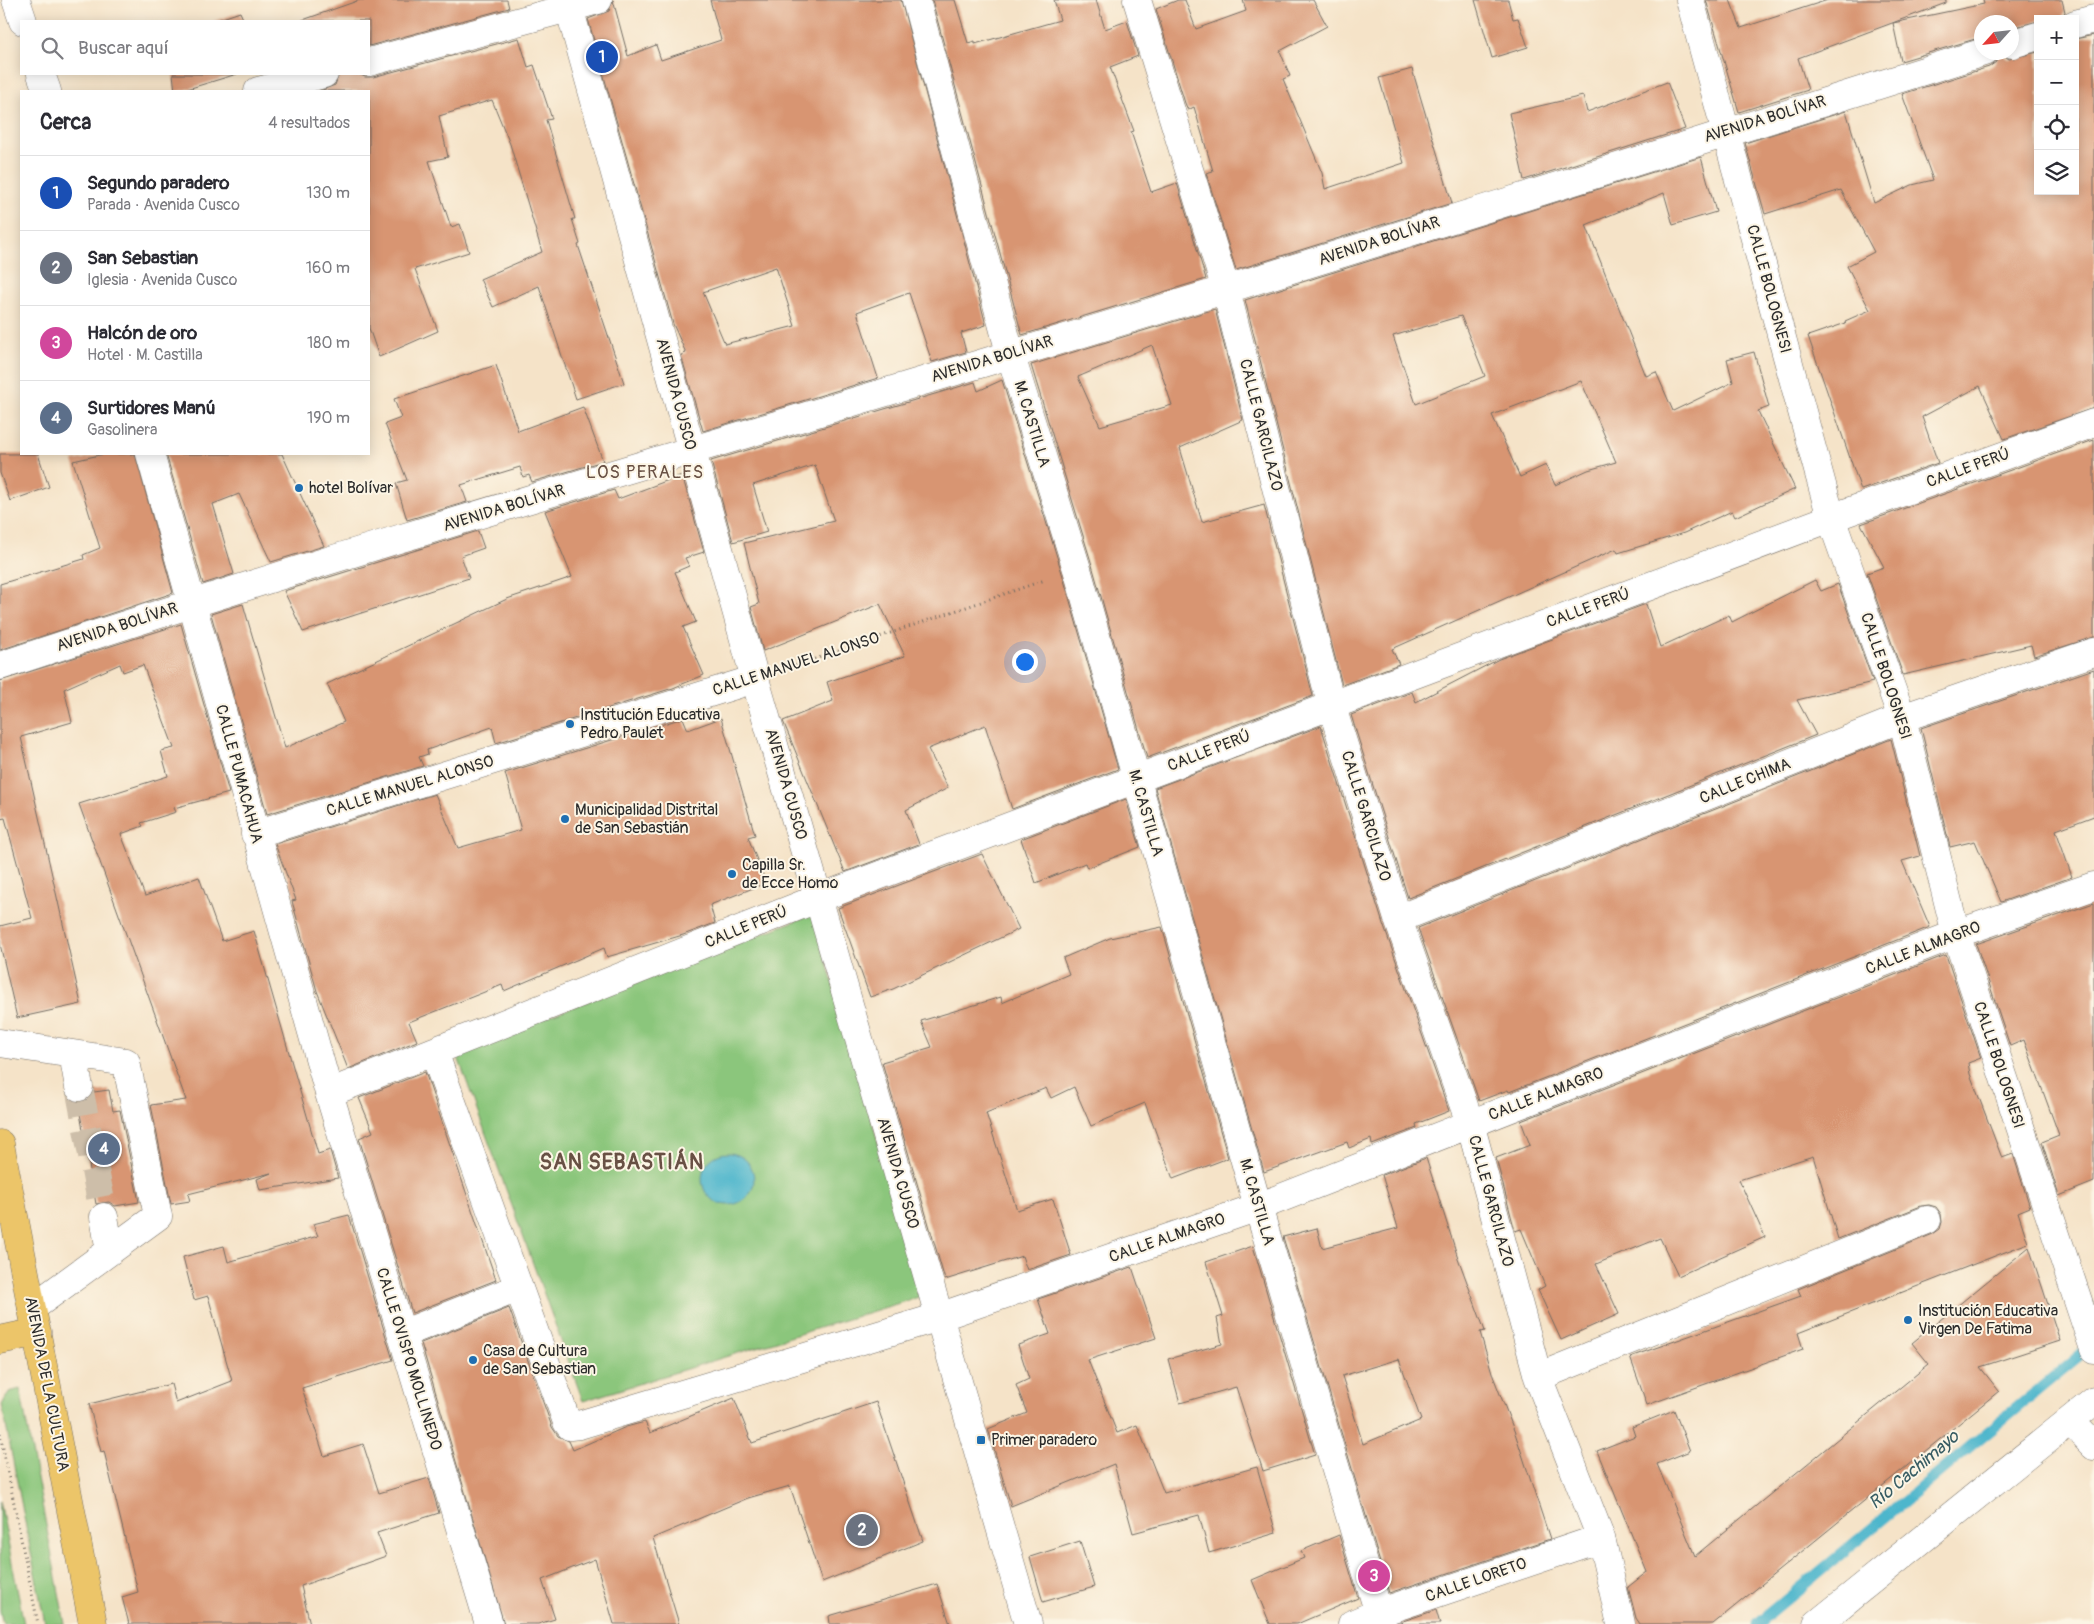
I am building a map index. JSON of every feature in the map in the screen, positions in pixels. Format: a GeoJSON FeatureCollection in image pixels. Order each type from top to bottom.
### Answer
{"type":"FeatureCollection","features":[{"type":"Feature","properties":{"kind":"highway","name":"AVENIDA DE LA CULTURA"},"geometry":{"type":"LineString","coordinates":[[0,1144],[93,1624]]}},
{"type":"Feature","properties":{"kind":"highway"},"geometry":{"type":"LineString","coordinates":[[0,1340],[34,1320]]}},
{"type":"Feature","properties":{"kind":"street"},"geometry":{"type":"LineString","coordinates":[[16,0],[23,20]]}},
{"type":"Feature","properties":{"kind":"street"},"geometry":{"type":"LineString","coordinates":[[370,62],[568,4],[598,0]]}},
{"type":"Feature","properties":{"kind":"street","name":"M. CASTILLA"},"geometry":{"type":"LineString","coordinates":[[916,0],[1010,354],[1077,569],[1258,1207],[1380,1619]]}},
{"type":"Feature","properties":{"kind":"street","name":"CALLE GARCILAZO"},"geometry":{"type":"LineString","coordinates":[[1137,0],[1226,290],[1331,704],[1398,918],[1470,1123],[1538,1377],[1601,1538],[1621,1624]]}},
{"type":"Feature","properties":{"kind":"street","name":"CALLE BOLOGNESI"},"geometry":{"type":"LineString","coordinates":[[1690,0],[1832,518],[1902,718],[1956,934],[2094,1348]]}},
{"type":"Feature","properties":{"kind":"street","name":"AVENIDA CUSCO"},"geometry":{"type":"LineString","coordinates":[[568,4],[754,679],[1028,1624]]}},
{"type":"Feature","properties":{"kind":"street"},"geometry":{"type":"LineString","coordinates":[[2079,23],[2094,19]]}},
{"type":"Feature","properties":{"kind":"street"},"geometry":{"type":"LineString","coordinates":[[2019,42],[2034,37]]}},
{"type":"Feature","properties":{"kind":"street","name":"AVENIDA BOLÍVAR"},"geometry":{"type":"LineString","coordinates":[[0,666],[191,602],[1226,290],[1726,131],[1974,55]]}},
{"type":"Feature","properties":{"kind":"street"},"geometry":{"type":"LineString","coordinates":[[41,75],[46,90]]}},
{"type":"Feature","properties":{"kind":"street"},"geometry":{"type":"LineString","coordinates":[[262,90],[320,75]]}},
{"type":"Feature","properties":{"kind":"street","name":"CALLE PERÚ"},"geometry":{"type":"LineString","coordinates":[[329,1093],[819,898],[1331,704],[2094,423]]}},
{"type":"Feature","properties":{"kind":"street","name":"CALLE PUMACAHUA"},"geometry":{"type":"LineString","coordinates":[[150,455],[329,1093]]}},
{"type":"Feature","properties":{"kind":"street","name":"CALLE CHIMA"},"geometry":{"type":"LineString","coordinates":[[1398,918],[1902,718],[2094,652]]}},
{"type":"Feature","properties":{"kind":"street","name":"CALLE MANUEL ALONSO"},"geometry":{"type":"LineString","coordinates":[[255,834],[754,679]]}},
{"type":"Feature","properties":{"kind":"street","name":"CALLE ALMAGRO"},"geometry":{"type":"LineString","coordinates":[[518,1288],[570,1426],[591,1423],[939,1317],[1258,1207],[1956,934],[2094,886]]}},
{"type":"Feature","properties":{"kind":"street"},"geometry":{"type":"LineString","coordinates":[[0,1043],[126,1062],[158,1216],[110,1250],[34,1320]]}},
{"type":"Feature","properties":{"kind":"street"},"geometry":{"type":"LineString","coordinates":[[402,1334],[518,1288],[434,1052]]}},
{"type":"Feature","properties":{"kind":"street"},"geometry":{"type":"LineString","coordinates":[[73,1054],[80,1087]]}},
{"type":"Feature","properties":{"kind":"street","name":"CALLE OVISPO MOLLINEDO"},"geometry":{"type":"LineString","coordinates":[[329,1093],[489,1624]]}},
{"type":"Feature","properties":{"kind":"street"},"geometry":{"type":"LineString","coordinates":[[104,1217],[110,1250]]}},
{"type":"Feature","properties":{"kind":"street"},"geometry":{"type":"LineString","coordinates":[[1538,1377],[1927,1220]]}},
{"type":"Feature","properties":{"kind":"street"},"geometry":{"type":"LineString","coordinates":[[1817,1624],[2071,1422],[2094,1401]]}},
{"type":"Feature","properties":{"kind":"street"},"geometry":{"type":"LineString","coordinates":[[2071,1422],[2094,1446]]}},
{"type":"Feature","properties":{"kind":"street","name":"CALLE LORETO"},"geometry":{"type":"LineString","coordinates":[[1352,1624],[1380,1619],[1601,1538]]}},
{"type":"Feature","properties":{"kind":"path","name":"CALLE MANUEL ALONSO"},"geometry":{"type":"LineString","coordinates":[[754,679],[1077,569]]}},
{"type":"Feature","properties":{"kind":"path"},"geometry":{"type":"LineString","coordinates":[[0,1432],[38,1624]]}},
{"type":"Feature","properties":{"kind":"green space"},"geometry":{"type":"Polygon","coordinates":[[[813,914],[922,1296],[583,1401],[456,1052],[813,914]]]}},
{"type":"Feature","properties":{"kind":"green space"},"geometry":{"type":"Polygon","coordinates":[[[20,1389],[65,1624],[45,1624],[2,1405],[9,1392],[20,1389]]]}},
{"type":"Feature","properties":{"kind":"green space"},"geometry":{"type":"Polygon","coordinates":[[[0,1501],[24,1624],[3,1624],[0,1611],[0,1501]]]}},
{"type":"Feature","properties":{"kind":"water"},"geometry":{"type":"Polygon","coordinates":[[[723,1153],[733,1153],[743,1157],[750,1164],[754,1179],[750,1194],[743,1201],[733,1205],[723,1205],[713,1201],[706,1194],[702,1184],[702,1174],[706,1164],[713,1157],[723,1153]]]}},
{"type":"Feature","properties":{"kind":"building"},"geometry":{"type":"Polygon","coordinates":[[[360,0],[507,0],[509,8],[370,46],[370,20],[303,20],[360,0]]]}},
{"type":"Feature","properties":{"kind":"building"},"geometry":{"type":"Polygon","coordinates":[[[613,0],[628,56],[656,45],[661,60],[721,40],[710,0],[901,0],[986,325],[961,333],[966,352],[932,362],[909,293],[857,312],[878,378],[703,431],[681,355],[686,353],[673,324],[588,19],[609,11],[613,0]],[[776,267],[703,292],[725,344],[795,326],[776,267]]]}},
{"type":"Feature","properties":{"kind":"building"},"geometry":{"type":"Polygon","coordinates":[[[932,0],[955,0],[968,43],[975,41],[975,44],[1060,20],[1054,0],[1096,0],[1105,29],[1127,21],[1138,56],[1110,67],[1134,131],[1131,132],[1151,192],[1177,183],[1206,279],[1022,335],[932,0]]]}},
{"type":"Feature","properties":{"kind":"building"},"geometry":{"type":"Polygon","coordinates":[[[1178,0],[1185,0],[1196,29],[1246,11],[1243,0],[1313,0],[1327,26],[1280,51],[1290,76],[1283,79],[1322,173],[1325,189],[1404,163],[1379,78],[1412,69],[1452,203],[1236,270],[1206,173],[1213,171],[1194,107],[1188,110],[1185,103],[1156,9],[1178,0]]]}},
{"type":"Feature","properties":{"kind":"building"},"geometry":{"type":"Polygon","coordinates":[[[1475,0],[1508,0],[1513,19],[1518,18],[1528,47],[1492,58],[1475,0]]]}},
{"type":"Feature","properties":{"kind":"building"},"geometry":{"type":"Polygon","coordinates":[[[1706,0],[1730,0],[1741,28],[1828,0],[1946,0],[1946,3],[1798,58],[1808,90],[1739,112],[1706,0]]]}},
{"type":"Feature","properties":{"kind":"building"},"geometry":{"type":"Polygon","coordinates":[[[1983,0],[2062,0],[2065,12],[2063,15],[2034,15],[2034,22],[2019,26],[2019,15],[1974,15],[1974,39],[1901,61],[1893,23],[1984,4],[1983,0]]]}},
{"type":"Feature","properties":{"kind":"building"},"geometry":{"type":"Polygon","coordinates":[[[240,12],[244,20],[217,20],[240,12]]]}},
{"type":"Feature","properties":{"kind":"building"},"geometry":{"type":"Polygon","coordinates":[[[2094,35],[2094,408],[2004,439],[1980,386],[1922,417],[1938,463],[1861,490],[1808,336],[1846,323],[1845,321],[1870,310],[1847,266],[1874,252],[1841,190],[1765,214],[1745,143],[1846,111],[1874,203],[1912,185],[1933,180],[1902,94],[1989,67],[1997,60],[2019,60],[2019,57],[2034,53],[2034,195],[2079,195],[2079,38],[2094,35]]]}},
{"type":"Feature","properties":{"kind":"building"},"geometry":{"type":"Polygon","coordinates":[[[519,38],[528,67],[534,65],[552,119],[546,120],[575,219],[572,219],[580,244],[578,245],[624,383],[576,399],[539,286],[493,307],[480,279],[542,252],[510,144],[492,100],[439,116],[448,157],[429,161],[451,227],[460,224],[469,252],[415,269],[438,331],[379,357],[370,331],[370,90],[322,90],[335,85],[339,75],[373,77],[519,38]]]}},
{"type":"Feature","properties":{"kind":"building"},"geometry":{"type":"Polygon","coordinates":[[[173,75],[234,75],[184,90],[175,90],[173,75]]]}},
{"type":"Feature","properties":{"kind":"building"},"geometry":{"type":"Polygon","coordinates":[[[1667,82],[1685,129],[1524,180],[1509,113],[1583,96],[1587,112],[1667,82]]]}},
{"type":"Feature","properties":{"kind":"building"},"geometry":{"type":"Polygon","coordinates":[[[1701,157],[1716,212],[1673,225],[1664,193],[1586,225],[1646,376],[1656,372],[1673,411],[1733,382],[1727,359],[1754,352],[1769,407],[1758,411],[1795,489],[1735,517],[1732,511],[1684,533],[1618,553],[1616,549],[1392,649],[1399,664],[1342,685],[1245,300],[1701,157]],[[1461,316],[1393,336],[1416,404],[1485,376],[1461,316]],[[1581,381],[1492,415],[1520,477],[1546,465],[1555,485],[1588,470],[1616,462],[1581,381]]]}},
{"type":"Feature","properties":{"kind":"building"},"geometry":{"type":"Polygon","coordinates":[[[1215,309],[1243,420],[1180,448],[1202,522],[1264,505],[1313,696],[1147,758],[1092,565],[1031,365],[1215,309]],[[1152,345],[1078,377],[1100,426],[1172,405],[1152,345]]]}},
{"type":"Feature","properties":{"kind":"building"},"geometry":{"type":"Polygon","coordinates":[[[496,365],[518,431],[583,407],[603,461],[532,482],[529,475],[523,477],[520,467],[461,485],[467,502],[407,520],[396,483],[407,480],[385,424],[401,418],[394,399],[496,365]]]}},
{"type":"Feature","properties":{"kind":"building"},"geometry":{"type":"Polygon","coordinates":[[[1002,380],[1062,573],[1118,769],[1012,809],[985,725],[928,749],[948,788],[906,810],[919,844],[845,872],[783,721],[833,701],[827,682],[905,656],[880,604],[763,651],[751,607],[759,604],[744,543],[834,521],[815,465],[753,485],[767,532],[733,542],[711,461],[975,382],[978,391],[1002,380]]]}},
{"type":"Feature","properties":{"kind":"building"},"geometry":{"type":"Polygon","coordinates":[[[2094,440],[2094,637],[2034,656],[2031,645],[1903,675],[1867,573],[1884,567],[1861,524],[2094,440]]]}},
{"type":"Feature","properties":{"kind":"building"},"geometry":{"type":"Polygon","coordinates":[[[0,454],[38,455],[49,487],[10,501],[0,473],[0,454]]]}},
{"type":"Feature","properties":{"kind":"building"},"geometry":{"type":"Polygon","coordinates":[[[100,455],[135,455],[173,593],[0,650],[0,584],[84,559],[83,555],[100,548],[73,461],[100,455]]]}},
{"type":"Feature","properties":{"kind":"building"},"geometry":{"type":"Polygon","coordinates":[[[166,455],[282,455],[324,546],[271,562],[239,494],[213,504],[234,574],[203,584],[166,455]]]}},
{"type":"Feature","properties":{"kind":"building"},"geometry":{"type":"Polygon","coordinates":[[[682,475],[704,552],[685,558],[689,566],[675,572],[696,622],[683,627],[704,675],[673,688],[496,743],[492,727],[427,750],[428,754],[419,757],[423,766],[267,814],[211,614],[243,604],[285,748],[344,722],[327,684],[507,599],[572,577],[545,511],[614,490],[618,499],[682,475]]]}},
{"type":"Feature","properties":{"kind":"building"},"geometry":{"type":"Polygon","coordinates":[[[478,531],[484,548],[461,556],[469,578],[303,632],[284,591],[478,531]]]}},
{"type":"Feature","properties":{"kind":"building"},"geometry":{"type":"Polygon","coordinates":[[[1815,580],[1821,591],[1838,584],[1873,682],[1797,700],[1816,735],[1408,898],[1351,715],[1412,692],[1416,702],[1499,659],[1646,604],[1660,647],[1729,615],[1732,622],[1815,580]]]}},
{"type":"Feature","properties":{"kind":"building"},"geometry":{"type":"Polygon","coordinates":[[[181,624],[229,793],[174,808],[176,812],[141,823],[143,826],[121,834],[145,896],[199,877],[222,941],[254,931],[318,1154],[330,1150],[338,1178],[260,1190],[257,1179],[271,1173],[188,1194],[190,1201],[171,1204],[151,1105],[186,1100],[79,804],[168,776],[161,751],[174,748],[143,665],[123,672],[120,664],[64,689],[72,722],[21,737],[81,1004],[17,1018],[0,944],[0,926],[32,918],[5,818],[0,819],[0,681],[181,624]]]}},
{"type":"Feature","properties":{"kind":"building"},"geometry":{"type":"Polygon","coordinates":[[[2094,669],[2094,816],[2056,830],[2072,877],[2001,902],[1975,841],[1950,847],[1921,728],[2094,669]]]}},
{"type":"Feature","properties":{"kind":"building"},"geometry":{"type":"Polygon","coordinates":[[[683,718],[688,730],[721,718],[755,835],[748,837],[766,883],[710,905],[715,923],[683,935],[607,957],[604,948],[504,991],[502,985],[409,1022],[417,1041],[348,1069],[317,991],[292,901],[296,900],[275,844],[435,794],[458,848],[521,830],[505,773],[683,718]]]}},
{"type":"Feature","properties":{"kind":"building"},"geometry":{"type":"Polygon","coordinates":[[[1321,726],[1383,924],[1449,1111],[1416,1124],[1417,1128],[1372,1145],[1371,1139],[1349,1148],[1347,1142],[1264,1172],[1155,788],[1321,726]]]}},
{"type":"Feature","properties":{"kind":"building"},"geometry":{"type":"Polygon","coordinates":[[[1891,739],[1920,856],[1902,861],[1930,927],[1509,1092],[1508,1090],[1479,1101],[1418,928],[1891,739]]]}},
{"type":"Feature","properties":{"kind":"building"},"geometry":{"type":"Polygon","coordinates":[[[1126,799],[1140,847],[1087,868],[1085,863],[1036,883],[1021,839],[1126,799]]]}},
{"type":"Feature","properties":{"kind":"building"},"geometry":{"type":"Polygon","coordinates":[[[982,854],[1019,929],[893,989],[870,997],[838,908],[982,854]]]}},
{"type":"Feature","properties":{"kind":"building"},"geometry":{"type":"Polygon","coordinates":[[[2094,903],[2094,1182],[2059,1196],[2042,1142],[2059,1135],[2024,1040],[2010,1046],[1976,944],[2094,903]]]}},
{"type":"Feature","properties":{"kind":"building"},"geometry":{"type":"Polygon","coordinates":[[[1162,927],[1228,1158],[1173,1179],[1145,1103],[1091,1126],[1074,1087],[1051,1098],[1046,1088],[986,1113],[1017,1210],[1053,1199],[1071,1255],[1027,1270],[1022,1256],[945,1280],[882,1062],[932,1047],[921,1021],[1001,997],[1002,1003],[1069,974],[1063,958],[1110,938],[1162,927]]]}},
{"type":"Feature","properties":{"kind":"building"},"geometry":{"type":"Polygon","coordinates":[[[1946,955],[1981,1058],[1968,1063],[1970,1074],[2002,1158],[2013,1154],[2030,1207],[2018,1212],[2028,1243],[1798,1333],[1803,1349],[1647,1405],[1630,1357],[1801,1296],[1798,1289],[1933,1234],[1940,1229],[1942,1222],[1941,1214],[1936,1207],[1929,1205],[1921,1206],[1838,1239],[1813,1156],[1739,1180],[1765,1237],[1678,1276],[1660,1238],[1596,1264],[1619,1314],[1561,1340],[1538,1290],[1545,1286],[1521,1229],[1515,1231],[1496,1158],[1530,1145],[1521,1121],[1946,955]]]}},
{"type":"Feature","properties":{"kind":"building"},"geometry":{"type":"Polygon","coordinates":[[[425,1072],[496,1280],[412,1313],[359,1138],[373,1132],[359,1098],[425,1072]]]}},
{"type":"Feature","properties":{"kind":"building"},"geometry":{"type":"Polygon","coordinates":[[[109,1090],[113,1111],[120,1110],[139,1202],[115,1206],[109,1202],[96,1204],[78,1102],[89,1099],[94,1092],[109,1090]]]}},
{"type":"Feature","properties":{"kind":"building"},"geometry":{"type":"Polygon","coordinates":[[[1426,1158],[1458,1258],[1485,1331],[1480,1332],[1493,1376],[1515,1433],[1550,1539],[1389,1593],[1283,1237],[1317,1228],[1322,1248],[1398,1228],[1382,1175],[1426,1158]],[[1399,1359],[1342,1376],[1363,1444],[1421,1420],[1399,1359]]]}},
{"type":"Feature","properties":{"kind":"building"},"geometry":{"type":"Polygon","coordinates":[[[349,1215],[393,1360],[302,1388],[324,1456],[363,1444],[379,1493],[429,1478],[439,1513],[377,1533],[386,1556],[301,1586],[310,1624],[129,1624],[122,1597],[138,1592],[104,1451],[101,1452],[89,1404],[171,1384],[176,1403],[232,1381],[208,1296],[194,1300],[183,1257],[224,1246],[228,1262],[318,1236],[313,1224],[349,1215]]]}},
{"type":"Feature","properties":{"kind":"building"},"geometry":{"type":"Polygon","coordinates":[[[1253,1246],[1315,1455],[1263,1471],[1236,1387],[1180,1403],[1168,1359],[1222,1344],[1217,1318],[1223,1316],[1206,1262],[1253,1246]]]}},
{"type":"Feature","properties":{"kind":"building"},"geometry":{"type":"Polygon","coordinates":[[[2029,1247],[2060,1341],[1980,1367],[1999,1391],[1713,1624],[1640,1624],[1636,1618],[1628,1587],[1647,1572],[1597,1451],[1635,1436],[1632,1427],[1674,1410],[1690,1451],[1657,1464],[1695,1556],[1929,1364],[1912,1343],[2029,1247]]]}},
{"type":"Feature","properties":{"kind":"building"},"geometry":{"type":"Polygon","coordinates":[[[1132,1267],[1156,1338],[1088,1360],[1117,1433],[1137,1425],[1164,1493],[1257,1467],[1276,1533],[1209,1553],[1199,1515],[1133,1533],[1114,1464],[1011,1506],[988,1429],[1027,1413],[1016,1385],[1029,1379],[1018,1345],[1050,1334],[1038,1299],[1132,1267]]]}},
{"type":"Feature","properties":{"kind":"building"},"geometry":{"type":"Polygon","coordinates":[[[509,1308],[552,1427],[558,1436],[569,1441],[573,1450],[626,1427],[645,1422],[650,1433],[734,1398],[752,1443],[876,1402],[923,1541],[822,1582],[790,1486],[748,1498],[653,1538],[679,1624],[614,1624],[595,1559],[542,1580],[555,1619],[538,1624],[504,1624],[421,1343],[509,1308]]]}},
{"type":"Feature","properties":{"kind":"building"},"geometry":{"type":"Polygon","coordinates":[[[1339,1535],[1358,1598],[1297,1624],[1270,1624],[1252,1580],[1304,1558],[1301,1551],[1339,1535]]]}},
{"type":"Feature","properties":{"kind":"building"},"geometry":{"type":"Polygon","coordinates":[[[1080,1541],[1094,1587],[1043,1602],[1030,1557],[1080,1541]]]}},
{"type":"Feature","properties":{"kind":"building"},"geometry":{"type":"Polygon","coordinates":[[[937,1584],[950,1624],[830,1624],[829,1616],[937,1584]]]}},
{"type":"Feature","properties":{"kind":"building"},"geometry":{"type":"Polygon","coordinates":[[[1436,1610],[1440,1624],[1397,1624],[1397,1623],[1436,1610]]]}},
{"type":"Feature","properties":{"kind":"waterway","name":"Río Cachimayo"},"geometry":{"type":"LineString","coordinates":[[1757,1624],[2092,1345]]}},
{"type":"Feature","properties":{"kind":"tunnel"},"geometry":{"type":"LineString","coordinates":[[79,1087],[104,1217]]}},
{"type":"Feature","properties":{"kind":"place","name":"Segundo paradero"},"geometry":{"type":"Point","coordinates":[602,57]}},
{"type":"Feature","properties":{"kind":"place","name":"hotel Bolívar"},"geometry":{"type":"Point","coordinates":[299,488]}},
{"type":"Feature","properties":{"kind":"place","name":"Institución Educativa Pedro Paulet"},"geometry":{"type":"Point","coordinates":[570,724]}},
{"type":"Feature","properties":{"kind":"place","name":"Municipalidad Distrital de San Sebastián"},"geometry":{"type":"Point","coordinates":[565,819]}},
{"type":"Feature","properties":{"kind":"place","name":"Capilla Sr. de Ecce Homo"},"geometry":{"type":"Point","coordinates":[732,874]}},
{"type":"Feature","properties":{"kind":"place","name":"Surtidores Manú"},"geometry":{"type":"Point","coordinates":[104,1149]}},
{"type":"Feature","properties":{"kind":"place","name":"Institución Educativa Virgen De Fatima"},"geometry":{"type":"Point","coordinates":[1908,1320]}},
{"type":"Feature","properties":{"kind":"place","name":"Casa de Cultura de San Sebastian"},"geometry":{"type":"Point","coordinates":[473,1360]}},
{"type":"Feature","properties":{"kind":"place","name":"Primer paradero"},"geometry":{"type":"Point","coordinates":[981,1440]}},
{"type":"Feature","properties":{"kind":"place","name":"San Sebastian"},"geometry":{"type":"Point","coordinates":[862,1530]}},
{"type":"Feature","properties":{"kind":"place","name":"Halcón de oro"},"geometry":{"type":"Point","coordinates":[1374,1576]}},
{"type":"Feature","properties":{"kind":"district","name":"LOS PERALES"},"geometry":{"type":"Point","coordinates":[645,472]}},
{"type":"Feature","properties":{"kind":"district","name":"SAN SEBASTIÁN"},"geometry":{"type":"Point","coordinates":[622,1162]}}]}
